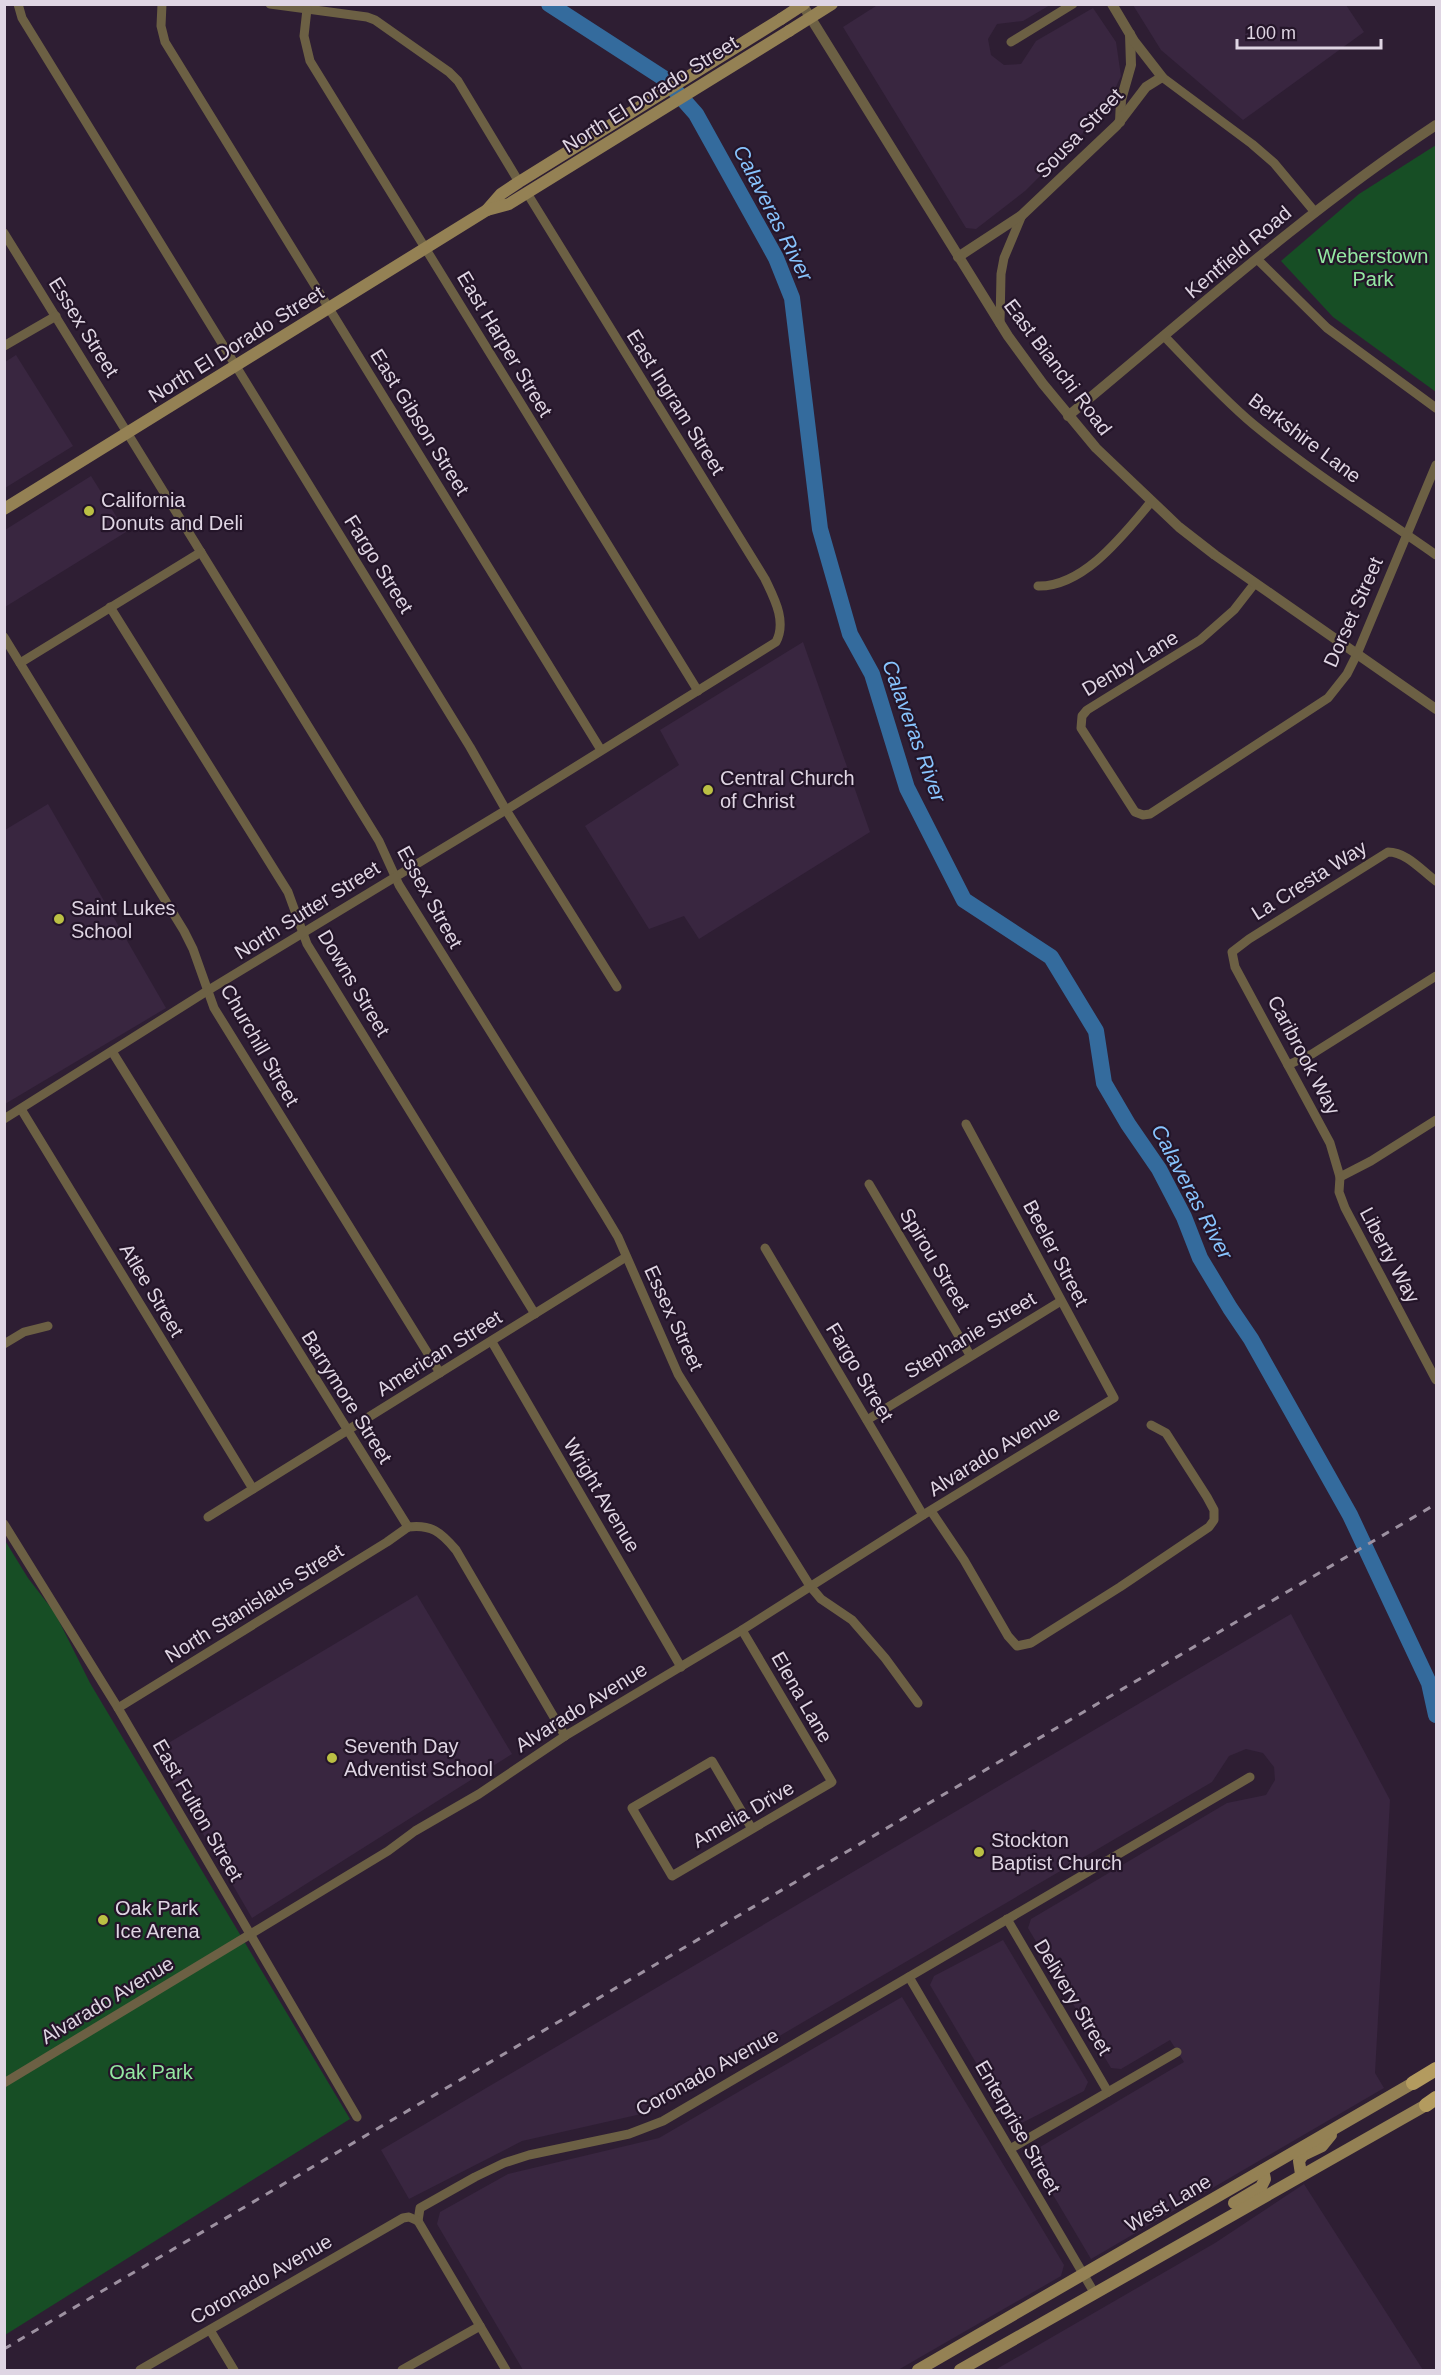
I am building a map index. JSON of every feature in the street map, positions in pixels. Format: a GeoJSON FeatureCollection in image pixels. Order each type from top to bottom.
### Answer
{"type":"FeatureCollection","features":[{"type":"Feature","properties":{"kind":"main road","name":"North El Dorado Street"},"geometry":{"type":"LineString","coordinates":[[487,210],[509,204],[832,4]]}},
{"type":"Feature","properties":{"kind":"main road","name":"North El Dorado Street"},"geometry":{"type":"LineString","coordinates":[[4,509],[330,310],[487,210],[501,194],[519,182],[803,5]]}},
{"type":"Feature","properties":{"kind":"main road","name":"West Lane"},"geometry":{"type":"LineString","coordinates":[[918,2370],[1437,2069]]}},
{"type":"Feature","properties":{"kind":"main road","name":"West Lane"},"geometry":{"type":"LineString","coordinates":[[960,2370],[1431,2101]]}},
{"type":"Feature","properties":{"kind":"main road"},"geometry":{"type":"LineString","coordinates":[[1301,2174],[1299,2161],[1303,2156],[1322,2146],[1337,2127]]}},
{"type":"Feature","properties":{"kind":"main road"},"geometry":{"type":"LineString","coordinates":[[1212,2225],[1230,2206],[1261,2187],[1265,2179],[1263,2170]]}},
{"type":"Feature","properties":{"kind":"street","name":"Fargo Street"},"geometry":{"type":"LineString","coordinates":[[18,4],[22,18],[109,161],[470,747],[506,810],[617,987]]}},
{"type":"Feature","properties":{"kind":"street","name":"East Gibson Street"},"geometry":{"type":"LineString","coordinates":[[162,4],[161,26],[165,42],[601,750]]}},
{"type":"Feature","properties":{"kind":"street"},"geometry":{"type":"LineString","coordinates":[[270,4],[367,17],[455,76],[519,182]]}},
{"type":"Feature","properties":{"kind":"street"},"geometry":{"type":"LineString","coordinates":[[1011,42],[1073,4]]}},
{"type":"Feature","properties":{"kind":"street"},"geometry":{"type":"LineString","coordinates":[[1112,4],[1162,76],[1252,144],[1274,164],[1314,211]]}},
{"type":"Feature","properties":{"kind":"street","name":"East Bianchi Road"},"geometry":{"type":"LineString","coordinates":[[803,5],[1000,324],[1068,416],[1096,448],[1151,502],[1215,555],[1437,709]]}},
{"type":"Feature","properties":{"kind":"street","name":"East Harper Street"},"geometry":{"type":"LineString","coordinates":[[307,9],[304,36],[310,60],[698,691]]}},
{"type":"Feature","properties":{"kind":"street"},"geometry":{"type":"LineString","coordinates":[[1120,122],[1121,100],[1131,65],[1130,33]]}},
{"type":"Feature","properties":{"kind":"street","name":"Sousa Street"},"geometry":{"type":"LineString","coordinates":[[958,257],[1022,215],[1120,122],[1146,87],[1162,76]]}},
{"type":"Feature","properties":{"kind":"street","name":"Kentfield Road"},"geometry":{"type":"LineString","coordinates":[[1068,416],[1314,211],[1389,156],[1437,125]]}},
{"type":"Feature","properties":{"kind":"street","name":"East Ingram Street"},"geometry":{"type":"LineString","coordinates":[[527,193],[765,579],[781,619],[780,634]]}},
{"type":"Feature","properties":{"kind":"street","name":"Sousa Street"},"geometry":{"type":"LineString","coordinates":[[1000,324],[1001,274],[1004,258],[1022,215]]}},
{"type":"Feature","properties":{"kind":"street","name":"Essex Street"},"geometry":{"type":"LineString","coordinates":[[4,233],[379,841],[394,877],[603,1212],[626,1257],[678,1374],[810,1586],[821,1599],[852,1620],[918,1703]]}},
{"type":"Feature","properties":{"kind":"street"},"geometry":{"type":"LineString","coordinates":[[1257,259],[1290,295],[1327,328],[1437,408]]}},
{"type":"Feature","properties":{"kind":"street"},"geometry":{"type":"LineString","coordinates":[[4,346],[56,316]]}},
{"type":"Feature","properties":{"kind":"street","name":"Berkshire Lane"},"geometry":{"type":"LineString","coordinates":[[1164,336],[1214,389],[1252,423],[1329,481],[1437,555]]}},
{"type":"Feature","properties":{"kind":"street","name":"Dorset Street"},"geometry":{"type":"LineString","coordinates":[[1140,814],[1150,814],[1323,703],[1347,674],[1357,654],[1437,465]]}},
{"type":"Feature","properties":{"kind":"street"},"geometry":{"type":"LineString","coordinates":[[1038,586],[1047,587],[1070,578],[1097,561],[1151,502]]}},
{"type":"Feature","properties":{"kind":"street"},"geometry":{"type":"LineString","coordinates":[[20,663],[201,552]]}},
{"type":"Feature","properties":{"kind":"street","name":"Denby Lane"},"geometry":{"type":"LineString","coordinates":[[1140,814],[1131,807],[1081,728],[1084,711],[1200,640],[1234,610],[1255,583]]}},
{"type":"Feature","properties":{"kind":"street","name":"Downs Street"},"geometry":{"type":"LineString","coordinates":[[110,607],[288,892],[307,944],[535,1314]]}},
{"type":"Feature","properties":{"kind":"street","name":"North Sutter Street"},"geometry":{"type":"LineString","coordinates":[[4,1119],[113,1053],[207,991],[770,647],[780,634]]}},
{"type":"Feature","properties":{"kind":"street","name":"Churchill Street"},"geometry":{"type":"LineString","coordinates":[[4,637],[184,931],[195,954],[214,1008],[440,1373]]}},
{"type":"Feature","properties":{"kind":"street","name":"La Cresta Way"},"geometry":{"type":"LineString","coordinates":[[1232,952],[1388,852],[1396,852],[1403,856],[1437,882]]}},
{"type":"Feature","properties":{"kind":"street","name":"Caribrook Way"},"geometry":{"type":"LineString","coordinates":[[1232,952],[1235,967],[1330,1143],[1340,1177]]}},
{"type":"Feature","properties":{"kind":"street"},"geometry":{"type":"LineString","coordinates":[[1288,1065],[1312,1054],[1437,976]]}},
{"type":"Feature","properties":{"kind":"street","name":"Barrymore Street"},"geometry":{"type":"LineString","coordinates":[[113,1053],[408,1527]]}},
{"type":"Feature","properties":{"kind":"street","name":"Atlee Street"},"geometry":{"type":"LineString","coordinates":[[21,1109],[253,1489]]}},
{"type":"Feature","properties":{"kind":"street"},"geometry":{"type":"LineString","coordinates":[[1340,1177],[1371,1161],[1437,1120]]}},
{"type":"Feature","properties":{"kind":"street","name":"Beeler Street"},"geometry":{"type":"LineString","coordinates":[[966,1124],[1114,1398]]}},
{"type":"Feature","properties":{"kind":"street","name":"Liberty Way"},"geometry":{"type":"LineString","coordinates":[[1340,1177],[1339,1192],[1345,1208],[1437,1380]]}},
{"type":"Feature","properties":{"kind":"street","name":"Spirou Street"},"geometry":{"type":"LineString","coordinates":[[869,1184],[970,1355]]}},
{"type":"Feature","properties":{"kind":"street","name":"Fargo Street"},"geometry":{"type":"LineString","coordinates":[[765,1248],[867,1419],[927,1513],[964,1560],[1008,1636],[1017,1646],[1031,1643],[1120,1587],[1209,1527],[1214,1520],[1214,1510],[1208,1497],[1166,1433],[1151,1425]]}},
{"type":"Feature","properties":{"kind":"street","name":"American Street"},"geometry":{"type":"LineString","coordinates":[[208,1517],[626,1257]]}},
{"type":"Feature","properties":{"kind":"street","name":"Stephanie Street"},"geometry":{"type":"LineString","coordinates":[[867,1419],[1061,1300]]}},
{"type":"Feature","properties":{"kind":"street"},"geometry":{"type":"LineString","coordinates":[[4,1344],[24,1332],[48,1326]]}},
{"type":"Feature","properties":{"kind":"street","name":"Wright Avenue"},"geometry":{"type":"LineString","coordinates":[[492,1341],[681,1667]]}},
{"type":"Feature","properties":{"kind":"street","name":"Alvarado Avenue"},"geometry":{"type":"LineString","coordinates":[[4,2083],[388,1851],[566,1736],[742,1630],[1114,1398]]}},
{"type":"Feature","properties":{"kind":"street","name":"East Fulton Street"},"geometry":{"type":"LineString","coordinates":[[4,1524],[118,1708],[357,2117]]}},
{"type":"Feature","properties":{"kind":"street"},"geometry":{"type":"LineString","coordinates":[[408,1527],[425,1525],[438,1531],[456,1550],[566,1736]]}},
{"type":"Feature","properties":{"kind":"street","name":"North Stanislaus Street"},"geometry":{"type":"LineString","coordinates":[[118,1708],[408,1527]]}},
{"type":"Feature","properties":{"kind":"street","name":"Elena Lane"},"geometry":{"type":"LineString","coordinates":[[742,1630],[832,1782]]}},
{"type":"Feature","properties":{"kind":"street","name":"Amelia Drive"},"geometry":{"type":"LineString","coordinates":[[752,1829],[712,1761],[632,1808],[672,1876],[752,1829],[832,1782]]}},
{"type":"Feature","properties":{"kind":"street","name":"Coronado Avenue"},"geometry":{"type":"LineString","coordinates":[[140,2370],[403,2218],[409,2217],[418,2221],[420,2208],[504,2163],[530,2155],[620,2137],[663,2121],[1250,1777]]}},
{"type":"Feature","properties":{"kind":"street","name":"Delivery Street"},"geometry":{"type":"LineString","coordinates":[[1007,1919],[1108,2092]]}},
{"type":"Feature","properties":{"kind":"street","name":"Enterprise Street"},"geometry":{"type":"LineString","coordinates":[[909,1977],[1095,2294]]}},
{"type":"Feature","properties":{"kind":"street"},"geometry":{"type":"LineString","coordinates":[[1010,2149],[1177,2052]]}},
{"type":"Feature","properties":{"kind":"street"},"geometry":{"type":"LineString","coordinates":[[418,2221],[506,2370]]}},
{"type":"Feature","properties":{"kind":"street"},"geometry":{"type":"LineString","coordinates":[[402,2370],[480,2326]]}},
{"type":"Feature","properties":{"kind":"street"},"geometry":{"type":"LineString","coordinates":[[210,2330],[234,2370]]}},
{"type":"Feature","properties":{"kind":"shaded area"},"geometry":{"type":"Polygon","coordinates":[[[879,4],[1050,5],[1023,21],[997,24],[988,39],[991,55],[1004,65],[1021,64],[1036,41],[1093,8],[1116,42],[1121,76],[1105,111],[1025,191],[976,229],[966,228],[843,27],[879,4]]]}},
{"type":"Feature","properties":{"kind":"shaded area"},"geometry":{"type":"Polygon","coordinates":[[[1133,5],[1346,5],[1364,32],[1243,120],[1161,50],[1133,5]]]}},
{"type":"Feature","properties":{"kind":"shaded area"},"geometry":{"type":"Polygon","coordinates":[[[16,355],[73,446],[5,488],[5,362],[16,355]]]}},
{"type":"Feature","properties":{"kind":"shaded area"},"geometry":{"type":"Polygon","coordinates":[[[91,476],[126,532],[5,607],[5,530],[91,476]]]}},
{"type":"Feature","properties":{"kind":"shaded area"},"geometry":{"type":"Polygon","coordinates":[[[803,642],[870,832],[699,939],[684,916],[649,929],[585,826],[679,765],[660,730],[803,642]]]}},
{"type":"Feature","properties":{"kind":"shaded area","name":"Saint Lukes School"},"geometry":{"type":"Polygon","coordinates":[[[48,804],[166,1008],[5,1104],[5,830],[48,804]]]}},
{"type":"Feature","properties":{"kind":"shaded area","name":"Seventh Day Adventist School"},"geometry":{"type":"Polygon","coordinates":[[[417,1595],[512,1754],[252,1918],[155,1751],[417,1595]]]}},
{"type":"Feature","properties":{"kind":"shaded area"},"geometry":{"type":"Polygon","coordinates":[[[1291,1614],[1390,1800],[1375,2073],[1384,2088],[1091,2259],[1033,2161],[1035,2150],[1184,2062],[1170,2040],[1121,2069],[1111,2068],[1028,1928],[1031,1919],[1227,1803],[1266,1795],[1275,1780],[1274,1767],[1263,1753],[1246,1749],[1229,1756],[1212,1782],[650,2112],[522,2141],[409,2199],[381,2150],[1291,1614]]]}},
{"type":"Feature","properties":{"kind":"shaded area"},"geometry":{"type":"Polygon","coordinates":[[[1003,1940],[1088,2082],[1084,2091],[1014,2127],[930,1985],[934,1976],[1003,1940]]]}},
{"type":"Feature","properties":{"kind":"shaded area"},"geometry":{"type":"Polygon","coordinates":[[[902,1997],[1064,2265],[1061,2276],[898,2370],[523,2370],[437,2224],[440,2212],[508,2174],[659,2138],[902,1997]]]}},
{"type":"Feature","properties":{"kind":"shaded area"},"geometry":{"type":"Polygon","coordinates":[[[1304,2184],[1423,2370],[995,2370],[1215,2243],[1304,2184]]]}},
{"type":"Feature","properties":{"kind":"green space","name":"Weberstown Park"},"geometry":{"type":"Polygon","coordinates":[[[1436,145],[1436,392],[1333,317],[1281,261],[1359,194],[1436,145]]]}},
{"type":"Feature","properties":{"kind":"green space","name":"Oak Park"},"geometry":{"type":"Polygon","coordinates":[[[4,1539],[28,1578],[55,1613],[90,1683],[350,2119],[5,2335],[4,1539]]]}},
{"type":"Feature","properties":{"kind":"waterway","name":"Calaveras River"},"geometry":{"type":"LineString","coordinates":[[549,4],[665,79],[696,114],[776,258],[792,298],[820,529],[850,634],[872,674],[907,788],[964,900],[1051,957],[1096,1031],[1104,1083],[1128,1124],[1159,1169],[1184,1217],[1200,1258],[1251,1339],[1350,1515],[1429,1683],[1436,1715]]}},
{"type":"Feature","properties":{"kind":"railway"},"geometry":{"type":"LineString","coordinates":[[4,2349],[1436,1504]]}},
{"type":"Feature","properties":{"kind":"place","name":"California Donuts and Deli"},"geometry":{"type":"Point","coordinates":[89,511]}},
{"type":"Feature","properties":{"kind":"place","name":"Central Church of Christ"},"geometry":{"type":"Point","coordinates":[708,790]}},
{"type":"Feature","properties":{"kind":"place","name":"Saint Lukes School"},"geometry":{"type":"Point","coordinates":[59,919]}},
{"type":"Feature","properties":{"kind":"place","name":"Seventh Day Adventist School"},"geometry":{"type":"Point","coordinates":[332,1758]}},
{"type":"Feature","properties":{"kind":"place","name":"Stockton Baptist Church"},"geometry":{"type":"Point","coordinates":[979,1852]}},
{"type":"Feature","properties":{"kind":"place","name":"Oak Park Ice Arena"},"geometry":{"type":"Point","coordinates":[103,1920]}}]}
